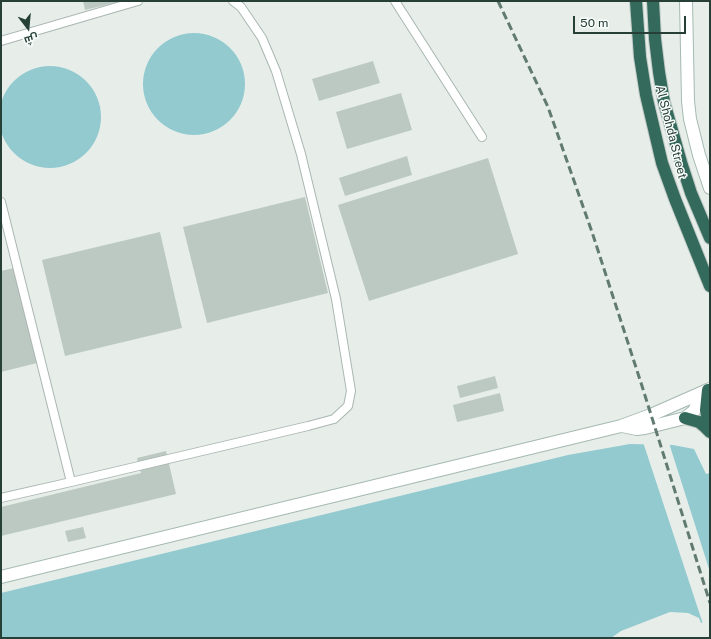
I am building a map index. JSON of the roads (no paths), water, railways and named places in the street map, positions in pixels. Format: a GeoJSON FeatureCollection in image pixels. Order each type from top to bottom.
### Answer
{"type":"FeatureCollection","features":[{"type":"Feature","properties":{"kind":"highway","name":"Al Shohda Street"},"geometry":{"type":"LineString","coordinates":[[636,1],[640,57],[646,95],[662,163],[710,286]]}},
{"type":"Feature","properties":{"kind":"highway","name":"Al Shohda Street"},"geometry":{"type":"LineString","coordinates":[[653,1],[655,39],[664,102],[691,193],[710,238]]}},
{"type":"Feature","properties":{"kind":"highway"},"geometry":{"type":"LineString","coordinates":[[706,391],[706,410],[710,428]]}},
{"type":"Feature","properties":{"kind":"highway"},"geometry":{"type":"LineString","coordinates":[[685,418],[699,422],[710,432]]}},
{"type":"Feature","properties":{"kind":"main road"},"geometry":{"type":"LineString","coordinates":[[686,1],[688,101],[690,119],[699,155],[709,183]]}},
{"type":"Feature","properties":{"kind":"main road"},"geometry":{"type":"LineString","coordinates":[[622,426],[629,428],[645,428],[685,418],[694,411],[699,400],[706,391]]}},
{"type":"Feature","properties":{"kind":"main road"},"geometry":{"type":"LineString","coordinates":[[1,577],[622,426],[706,391]]}},
{"type":"Feature","properties":{"kind":"lane"},"geometry":{"type":"LineString","coordinates":[[1,41],[138,1]]}},
{"type":"Feature","properties":{"kind":"lane"},"geometry":{"type":"LineString","coordinates":[[1,498],[308,426],[334,419],[348,406],[351,391],[336,299],[301,154],[276,71],[262,38],[241,7],[233,1]]}},
{"type":"Feature","properties":{"kind":"lane"},"geometry":{"type":"LineString","coordinates":[[395,1],[482,137]]}},
{"type":"Feature","properties":{"kind":"lane"},"geometry":{"type":"LineString","coordinates":[[1,202],[71,482]]}},
{"type":"Feature","properties":{"kind":"water"},"geometry":{"type":"Polygon","coordinates":[[[194,33],[214,36],[223,41],[237,55],[242,64],[245,84],[242,104],[237,113],[223,127],[214,132],[194,135],[174,132],[165,127],[151,113],[146,104],[143,84],[146,64],[151,55],[165,41],[174,36],[194,33]]]}},
{"type":"Feature","properties":{"kind":"water"},"geometry":{"type":"Polygon","coordinates":[[[50,66],[60,67],[79,74],[93,88],[100,107],[100,127],[93,146],[79,160],[60,167],[50,168],[40,167],[21,160],[7,146],[0,127],[-1,117],[0,107],[7,88],[21,74],[40,67],[50,66]]]}},
{"type":"Feature","properties":{"kind":"water"},"geometry":{"type":"Polygon","coordinates":[[[630,444],[673,445],[694,449],[706,474],[710,473],[710,620],[701,623],[699,618],[688,613],[670,612],[621,631],[611,638],[1,638],[1,593],[568,455],[630,444]]]}},
{"type":"Feature","properties":{"kind":"railway"},"geometry":{"type":"LineString","coordinates":[[498,1],[548,107],[592,232],[710,603]]}}]}
